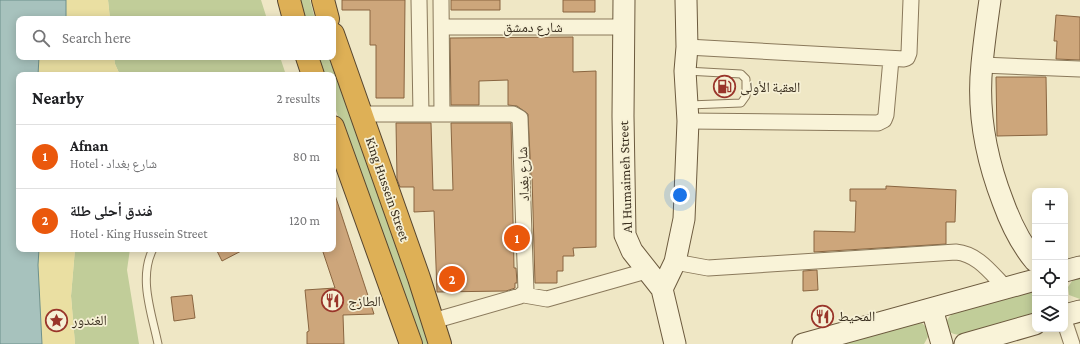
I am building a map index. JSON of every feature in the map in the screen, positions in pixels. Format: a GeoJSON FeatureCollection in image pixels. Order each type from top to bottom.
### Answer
{"type":"FeatureCollection","features":[{"type":"Feature","properties":{"kind":"highway"},"geometry":{"type":"LineString","coordinates":[[289,0],[293,16]]}},
{"type":"Feature","properties":{"kind":"highway","name":"King Hussein Street"},"geometry":{"type":"LineString","coordinates":[[323,0],[328,16]]}},
{"type":"Feature","properties":{"kind":"highway","name":"King Hussein Street"},"geometry":{"type":"LineString","coordinates":[[336,43],[362,114],[440,344]]}},
{"type":"Feature","properties":{"kind":"highway"},"geometry":{"type":"LineString","coordinates":[[308,60],[312,72]]}},
{"type":"Feature","properties":{"kind":"highway","name":"King Hussein Street"},"geometry":{"type":"LineString","coordinates":[[336,140],[339,154],[411,344]]}},
{"type":"Feature","properties":{"kind":"street"},"geometry":{"type":"LineString","coordinates":[[419,0],[420,114]]}},
{"type":"Feature","properties":{"kind":"street"},"geometry":{"type":"LineString","coordinates":[[441,0],[442,114]]}},
{"type":"Feature","properties":{"kind":"street","name":"Al Humaimeh Street"},"geometry":{"type":"LineString","coordinates":[[624,0],[625,235],[632,251],[646,271],[662,289]]}},
{"type":"Feature","properties":{"kind":"street"},"geometry":{"type":"LineString","coordinates":[[675,344],[662,289],[677,253],[684,219],[688,113],[685,71],[687,47],[686,0]]}},
{"type":"Feature","properties":{"kind":"street"},"geometry":{"type":"LineString","coordinates":[[687,47],[904,59],[908,56],[911,0]]}},
{"type":"Feature","properties":{"kind":"street"},"geometry":{"type":"LineString","coordinates":[[990,0],[982,65],[982,112],[986,145],[995,181],[1012,225],[1025,249],[1034,260]]}},
{"type":"Feature","properties":{"kind":"street","name":"شارع دمشق"},"geometry":{"type":"LineString","coordinates":[[442,27],[624,27]]}},
{"type":"Feature","properties":{"kind":"street"},"geometry":{"type":"LineString","coordinates":[[688,113],[878,123],[884,120],[886,115],[890,58]]}},
{"type":"Feature","properties":{"kind":"street"},"geometry":{"type":"LineString","coordinates":[[982,65],[1080,69]]}},
{"type":"Feature","properties":{"kind":"street","name":"شارع بغداد"},"geometry":{"type":"LineString","coordinates":[[362,114],[513,114],[520,118],[526,286],[524,294]]}},
{"type":"Feature","properties":{"kind":"street"},"geometry":{"type":"LineString","coordinates":[[632,251],[658,260],[671,257],[677,253]]}},
{"type":"Feature","properties":{"kind":"street"},"geometry":{"type":"LineString","coordinates":[[677,253],[708,268],[956,252],[965,253],[977,259],[1006,288]]}},
{"type":"Feature","properties":{"kind":"street"},"geometry":{"type":"LineString","coordinates":[[1068,271],[1080,267]]}},
{"type":"Feature","properties":{"kind":"street"},"geometry":{"type":"LineString","coordinates":[[433,320],[524,294],[547,299],[646,271]]}},
{"type":"Feature","properties":{"kind":"street"},"geometry":{"type":"LineString","coordinates":[[803,344],[1032,281]]}},
{"type":"Feature","properties":{"kind":"street"},"geometry":{"type":"LineString","coordinates":[[932,309],[942,344]]}},
{"type":"Feature","properties":{"kind":"street"},"geometry":{"type":"LineString","coordinates":[[1068,314],[1080,311]]}},
{"type":"Feature","properties":{"kind":"street"},"geometry":{"type":"LineString","coordinates":[[964,344],[1032,325]]}},
{"type":"Feature","properties":{"kind":"street"},"geometry":{"type":"LineString","coordinates":[[1068,332],[1072,344]]}},
{"type":"Feature","properties":{"kind":"lane"},"geometry":{"type":"LineString","coordinates":[[685,71],[741,74],[746,79],[746,96],[740,103],[688,113]]}},
{"type":"Feature","properties":{"kind":"lane"},"geometry":{"type":"LineString","coordinates":[[152,252],[149,257],[146,287],[158,344]]}},
{"type":"Feature","properties":{"kind":"green space"},"geometry":{"type":"Polygon","coordinates":[[[108,0],[261,0],[266,16],[110,16],[108,0]]]}},
{"type":"Feature","properties":{"kind":"green space"},"geometry":{"type":"Polygon","coordinates":[[[298,0],[310,0],[314,16],[303,16],[298,0]]]}},
{"type":"Feature","properties":{"kind":"green space"},"geometry":{"type":"Polygon","coordinates":[[[114,60],[281,60],[285,72],[119,72],[114,60]]]}},
{"type":"Feature","properties":{"kind":"green space"},"geometry":{"type":"Polygon","coordinates":[[[318,60],[330,60],[334,72],[323,72],[318,60]]]}},
{"type":"Feature","properties":{"kind":"green space"},"geometry":{"type":"Polygon","coordinates":[[[336,77],[430,344],[418,344],[336,111],[336,77]]]}},
{"type":"Feature","properties":{"kind":"green space"},"geometry":{"type":"Polygon","coordinates":[[[75,252],[130,252],[127,270],[139,344],[75,344],[71,296],[75,252]]]}},
{"type":"Feature","properties":{"kind":"green space"},"geometry":{"type":"Polygon","coordinates":[[[1080,277],[1080,299],[1069,295],[1068,287],[1072,281],[1080,277]]]}},
{"type":"Feature","properties":{"kind":"green space"},"geometry":{"type":"Polygon","coordinates":[[[1032,292],[1032,314],[960,335],[948,331],[946,325],[952,314],[1032,292]]]}},
{"type":"Feature","properties":{"kind":"green space"},"geometry":{"type":"Polygon","coordinates":[[[922,323],[928,329],[929,335],[924,344],[840,344],[912,324],[922,323]]]}},
{"type":"Feature","properties":{"kind":"sand"},"geometry":{"type":"Polygon","coordinates":[[[66,0],[108,0],[110,16],[66,16],[66,0]]]}},
{"type":"Feature","properties":{"kind":"sand"},"geometry":{"type":"Polygon","coordinates":[[[39,60],[114,60],[119,72],[38,72],[39,60]]]}},
{"type":"Feature","properties":{"kind":"sand","name":"الغندور"},"geometry":{"type":"Polygon","coordinates":[[[39,252],[75,252],[71,296],[75,344],[42,344],[38,265],[39,252]]]}},
{"type":"Feature","properties":{"kind":"water"},"geometry":{"type":"Polygon","coordinates":[[[0,0],[66,0],[66,16],[16,16],[16,60],[39,60],[38,72],[16,72],[16,252],[39,252],[38,265],[42,344],[0,344],[0,0]]]}},
{"type":"Feature","properties":{"kind":"building"},"geometry":{"type":"Polygon","coordinates":[[[342,0],[405,0],[404,98],[376,98],[376,45],[370,45],[370,10],[342,10],[342,0]]]}},
{"type":"Feature","properties":{"kind":"building"},"geometry":{"type":"Polygon","coordinates":[[[451,0],[500,0],[500,10],[451,10],[451,0]]]}},
{"type":"Feature","properties":{"kind":"building"},"geometry":{"type":"Polygon","coordinates":[[[563,0],[595,0],[595,12],[563,12],[563,0]]]}},
{"type":"Feature","properties":{"kind":"building"},"geometry":{"type":"Polygon","coordinates":[[[1056,15],[1080,17],[1080,60],[1056,59],[1057,41],[1054,41],[1056,15]]]}},
{"type":"Feature","properties":{"kind":"building"},"geometry":{"type":"Polygon","coordinates":[[[573,37],[573,72],[596,71],[596,247],[573,248],[574,256],[563,256],[563,271],[557,271],[557,283],[535,283],[532,176],[528,114],[517,106],[508,105],[508,80],[479,81],[479,105],[451,105],[450,38],[573,37]]]}},
{"type":"Feature","properties":{"kind":"building"},"geometry":{"type":"Polygon","coordinates":[[[996,77],[1046,77],[1047,135],[997,136],[996,77]]]}},
{"type":"Feature","properties":{"kind":"building"},"geometry":{"type":"Polygon","coordinates":[[[396,123],[431,123],[433,190],[453,190],[451,123],[511,123],[514,268],[516,268],[517,283],[515,283],[515,288],[506,291],[437,292],[434,211],[414,212],[414,187],[400,187],[397,179],[396,123]]]}},
{"type":"Feature","properties":{"kind":"building"},"geometry":{"type":"Polygon","coordinates":[[[886,186],[956,190],[955,222],[946,222],[946,244],[814,252],[814,231],[855,232],[856,201],[850,201],[850,189],[886,189],[886,186]]]}},
{"type":"Feature","properties":{"kind":"building"},"geometry":{"type":"Polygon","coordinates":[[[336,198],[374,314],[343,315],[344,344],[307,344],[307,332],[309,331],[305,290],[335,288],[323,252],[336,252],[336,198]]]}},
{"type":"Feature","properties":{"kind":"building"},"geometry":{"type":"Polygon","coordinates":[[[218,252],[239,252],[222,261],[218,252]]]}},
{"type":"Feature","properties":{"kind":"building"},"geometry":{"type":"Polygon","coordinates":[[[817,270],[818,290],[803,291],[803,271],[817,270]]]}},
{"type":"Feature","properties":{"kind":"building"},"geometry":{"type":"Polygon","coordinates":[[[192,295],[195,318],[174,321],[171,297],[192,295]]]}},
{"type":"Feature","properties":{"kind":"place","name":"العقبة الأولى"},"geometry":{"type":"Point","coordinates":[725,87]}},
{"type":"Feature","properties":{"kind":"place","name":"Afnan"},"geometry":{"type":"Point","coordinates":[517,238]}},
{"type":"Feature","properties":{"kind":"place","name":"فندق أحلى طلة"},"geometry":{"type":"Point","coordinates":[452,279]}},
{"type":"Feature","properties":{"kind":"place","name":"الطازج"},"geometry":{"type":"Point","coordinates":[333,301]}},
{"type":"Feature","properties":{"kind":"place","name":"المحيط"},"geometry":{"type":"Point","coordinates":[823,316]}},
{"type":"Feature","properties":{"kind":"place","name":"الغندور"},"geometry":{"type":"Point","coordinates":[57,320]}}]}
